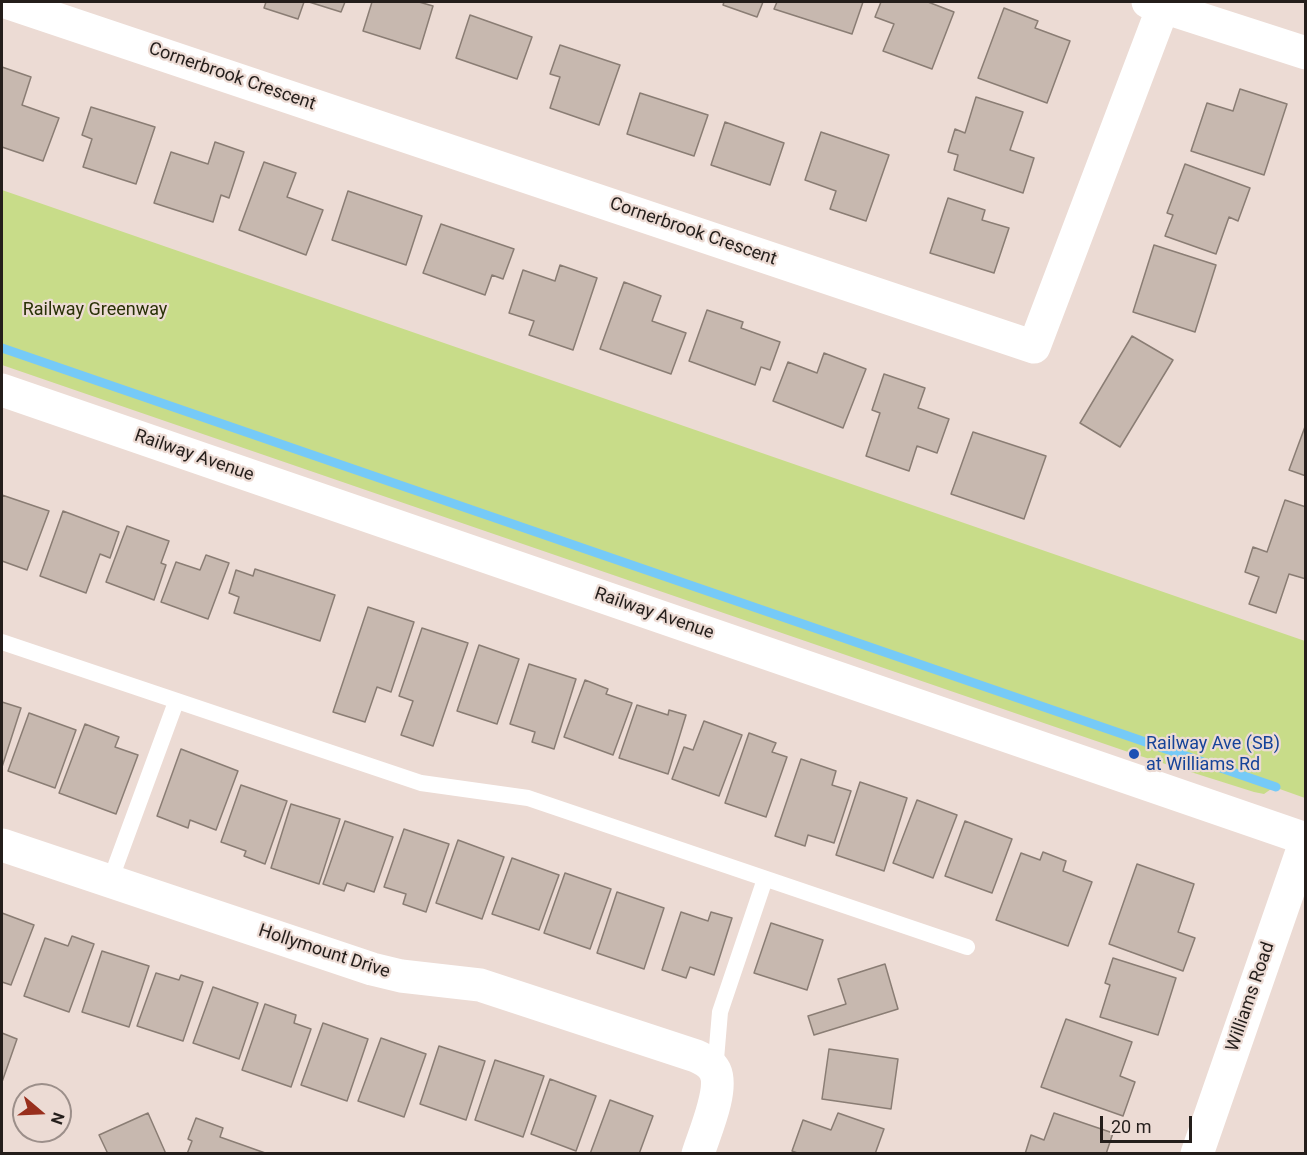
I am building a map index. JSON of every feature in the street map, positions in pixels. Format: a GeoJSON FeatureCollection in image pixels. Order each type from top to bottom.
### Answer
{"type":"FeatureCollection","features":[{"type":"Feature","properties":{"kind":"street","name":"Cornerbrook Crescent"},"geometry":{"type":"LineString","coordinates":[[6,2],[1034,347],[1156,4]]}},
{"type":"Feature","properties":{"kind":"street"},"geometry":{"type":"LineString","coordinates":[[1156,4],[1305,53]]}},
{"type":"Feature","properties":{"kind":"street","name":"Railway Avenue"},"geometry":{"type":"LineString","coordinates":[[2,390],[1305,839]]}},
{"type":"Feature","properties":{"kind":"street","name":"Williams Road"},"geometry":{"type":"LineString","coordinates":[[1197,1154],[1305,839]]}},
{"type":"Feature","properties":{"kind":"street","name":"Hollymount Drive"},"geometry":{"type":"LineString","coordinates":[[2,845],[372,969],[401,976],[480,985],[696,1056],[706,1061],[715,1071]]}},
{"type":"Feature","properties":{"kind":"street"},"geometry":{"type":"LineString","coordinates":[[698,1154],[716,1100],[715,1071]]}},
{"type":"Feature","properties":{"kind":"lane"},"geometry":{"type":"LineString","coordinates":[[2,642],[421,783],[528,798],[967,947]]}},
{"type":"Feature","properties":{"kind":"lane"},"geometry":{"type":"LineString","coordinates":[[110,881],[176,702]]}},
{"type":"Feature","properties":{"kind":"lane"},"geometry":{"type":"LineString","coordinates":[[715,1071],[720,1012],[765,879]]}},
{"type":"Feature","properties":{"kind":"green space","name":"Railway Greenway"},"geometry":{"type":"Polygon","coordinates":[[[2,190],[1305,641],[1305,798],[1274,787],[1264,794],[1254,792],[1134,754],[2,365],[2,190]]]}},
{"type":"Feature","properties":{"kind":"building"},"geometry":{"type":"Polygon","coordinates":[[[266,2],[304,2],[298,19],[264,8],[266,2]]]}},
{"type":"Feature","properties":{"kind":"building"},"geometry":{"type":"Polygon","coordinates":[[[309,2],[345,2],[341,12],[309,2]]]}},
{"type":"Feature","properties":{"kind":"building"},"geometry":{"type":"Polygon","coordinates":[[[372,2],[419,2],[433,6],[420,49],[363,31],[372,2]]]}},
{"type":"Feature","properties":{"kind":"building"},"geometry":{"type":"Polygon","coordinates":[[[724,2],[763,2],[757,17],[723,5],[724,2]]]}},
{"type":"Feature","properties":{"kind":"building"},"geometry":{"type":"Polygon","coordinates":[[[777,2],[863,2],[852,34],[774,9],[777,2]]]}},
{"type":"Feature","properties":{"kind":"building"},"geometry":{"type":"Polygon","coordinates":[[[881,2],[928,2],[954,12],[932,69],[883,51],[894,24],[875,17],[881,2]]]}},
{"type":"Feature","properties":{"kind":"building"},"geometry":{"type":"Polygon","coordinates":[[[1004,8],[1038,21],[1035,28],[1070,41],[1047,103],[978,78],[1004,8]]]}},
{"type":"Feature","properties":{"kind":"building"},"geometry":{"type":"Polygon","coordinates":[[[470,15],[532,37],[517,79],[456,58],[470,15]]]}},
{"type":"Feature","properties":{"kind":"building"},"geometry":{"type":"Polygon","coordinates":[[[560,45],[620,65],[599,125],[550,108],[560,77],[550,74],[560,45]]]}},
{"type":"Feature","properties":{"kind":"building"},"geometry":{"type":"Polygon","coordinates":[[[2,67],[31,77],[22,105],[59,118],[43,161],[2,147],[2,67]]]}},
{"type":"Feature","properties":{"kind":"building"},"geometry":{"type":"Polygon","coordinates":[[[1240,89],[1287,104],[1264,175],[1191,151],[1207,103],[1233,111],[1240,89]]]}},
{"type":"Feature","properties":{"kind":"building"},"geometry":{"type":"Polygon","coordinates":[[[640,93],[708,115],[694,156],[627,134],[640,93]]]}},
{"type":"Feature","properties":{"kind":"building"},"geometry":{"type":"Polygon","coordinates":[[[976,97],[1023,112],[1010,150],[1034,158],[1023,193],[954,170],[958,155],[948,152],[955,129],[965,133],[976,97]]]}},
{"type":"Feature","properties":{"kind":"building"},"geometry":{"type":"Polygon","coordinates":[[[91,107],[155,127],[136,184],[83,167],[92,139],[82,135],[91,107]]]}},
{"type":"Feature","properties":{"kind":"building"},"geometry":{"type":"Polygon","coordinates":[[[725,122],[784,143],[770,185],[711,165],[725,122]]]}},
{"type":"Feature","properties":{"kind":"building"},"geometry":{"type":"Polygon","coordinates":[[[821,132],[889,155],[866,221],[830,209],[836,191],[805,180],[821,132]]]}},
{"type":"Feature","properties":{"kind":"building"},"geometry":{"type":"Polygon","coordinates":[[[215,142],[244,152],[229,198],[221,195],[213,222],[154,203],[171,152],[208,164],[215,142]]]}},
{"type":"Feature","properties":{"kind":"building"},"geometry":{"type":"Polygon","coordinates":[[[264,162],[296,173],[287,197],[323,210],[306,255],[239,230],[264,162]]]}},
{"type":"Feature","properties":{"kind":"building"},"geometry":{"type":"Polygon","coordinates":[[[1185,164],[1250,188],[1238,221],[1229,217],[1216,254],[1165,236],[1173,215],[1167,213],[1185,164]]]}},
{"type":"Feature","properties":{"kind":"building"},"geometry":{"type":"Polygon","coordinates":[[[348,191],[422,216],[406,265],[332,240],[348,191]]]}},
{"type":"Feature","properties":{"kind":"building"},"geometry":{"type":"Polygon","coordinates":[[[948,198],[985,210],[982,220],[1009,228],[994,273],[930,253],[948,198]]]}},
{"type":"Feature","properties":{"kind":"building"},"geometry":{"type":"Polygon","coordinates":[[[441,224],[514,249],[503,279],[492,275],[485,295],[423,273],[441,224]]]}},
{"type":"Feature","properties":{"kind":"building"},"geometry":{"type":"Polygon","coordinates":[[[1154,245],[1216,265],[1195,332],[1133,312],[1154,245]]]}},
{"type":"Feature","properties":{"kind":"building"},"geometry":{"type":"Polygon","coordinates":[[[560,265],[597,278],[573,350],[529,335],[534,321],[509,313],[523,270],[555,281],[560,265]]]}},
{"type":"Feature","properties":{"kind":"building"},"geometry":{"type":"Polygon","coordinates":[[[624,282],[661,296],[652,321],[686,333],[671,374],[600,349],[624,282]]]}},
{"type":"Feature","properties":{"kind":"building"},"geometry":{"type":"Polygon","coordinates":[[[707,310],[743,322],[741,328],[780,342],[770,370],[761,367],[755,385],[689,361],[707,310]]]}},
{"type":"Feature","properties":{"kind":"building"},"geometry":{"type":"Polygon","coordinates":[[[1132,336],[1173,360],[1120,447],[1080,423],[1132,336]]]}},
{"type":"Feature","properties":{"kind":"building"},"geometry":{"type":"Polygon","coordinates":[[[824,353],[866,369],[843,428],[773,401],[788,362],[817,373],[824,353]]]}},
{"type":"Feature","properties":{"kind":"building"},"geometry":{"type":"Polygon","coordinates":[[[884,374],[925,388],[918,408],[949,419],[937,453],[917,446],[909,471],[866,456],[880,413],[872,410],[884,374]]]}},
{"type":"Feature","properties":{"kind":"building"},"geometry":{"type":"Polygon","coordinates":[[[1306,424],[1306,476],[1289,470],[1306,424]]]}},
{"type":"Feature","properties":{"kind":"building"},"geometry":{"type":"Polygon","coordinates":[[[973,432],[1046,456],[1024,519],[951,494],[973,432]]]}},
{"type":"Feature","properties":{"kind":"building"},"geometry":{"type":"Polygon","coordinates":[[[2,495],[49,511],[27,570],[2,561],[2,495]]]}},
{"type":"Feature","properties":{"kind":"building"},"geometry":{"type":"Polygon","coordinates":[[[1285,500],[1306,507],[1306,579],[1289,574],[1276,613],[1249,604],[1259,577],[1245,572],[1253,547],[1267,552],[1285,500]]]}},
{"type":"Feature","properties":{"kind":"building"},"geometry":{"type":"Polygon","coordinates":[[[63,511],[119,532],[110,558],[100,554],[86,593],[40,576],[63,511]]]}},
{"type":"Feature","properties":{"kind":"building"},"geometry":{"type":"Polygon","coordinates":[[[127,526],[169,541],[161,563],[166,565],[154,600],[106,582],[127,526]]]}},
{"type":"Feature","properties":{"kind":"building"},"geometry":{"type":"Polygon","coordinates":[[[206,555],[229,563],[208,619],[161,602],[176,562],[200,570],[206,555]]]}},
{"type":"Feature","properties":{"kind":"building"},"geometry":{"type":"Polygon","coordinates":[[[255,569],[335,595],[320,641],[234,613],[239,597],[229,593],[236,570],[253,576],[255,569]]]}},
{"type":"Feature","properties":{"kind":"building"},"geometry":{"type":"Polygon","coordinates":[[[368,607],[414,622],[391,692],[377,687],[365,722],[333,712],[368,607]]]}},
{"type":"Feature","properties":{"kind":"building"},"geometry":{"type":"Polygon","coordinates":[[[422,628],[468,643],[433,746],[401,735],[413,701],[399,696],[422,628]]]}},
{"type":"Feature","properties":{"kind":"building"},"geometry":{"type":"Polygon","coordinates":[[[479,645],[519,659],[497,724],[457,711],[479,645]]]}},
{"type":"Feature","properties":{"kind":"building"},"geometry":{"type":"Polygon","coordinates":[[[529,664],[576,679],[554,749],[532,742],[535,732],[510,724],[529,664]]]}},
{"type":"Feature","properties":{"kind":"building"},"geometry":{"type":"Polygon","coordinates":[[[585,680],[608,689],[606,694],[632,703],[613,755],[564,737],[585,680]]]}},
{"type":"Feature","properties":{"kind":"building"},"geometry":{"type":"Polygon","coordinates":[[[2,702],[21,708],[2,767],[2,702]]]}},
{"type":"Feature","properties":{"kind":"building"},"geometry":{"type":"Polygon","coordinates":[[[637,705],[668,715],[669,710],[686,715],[668,774],[619,758],[637,705]]]}},
{"type":"Feature","properties":{"kind":"building"},"geometry":{"type":"Polygon","coordinates":[[[29,713],[76,730],[55,788],[8,771],[29,713]]]}},
{"type":"Feature","properties":{"kind":"building"},"geometry":{"type":"Polygon","coordinates":[[[704,721],[742,735],[719,796],[672,779],[684,747],[693,750],[704,721]]]}},
{"type":"Feature","properties":{"kind":"building"},"geometry":{"type":"Polygon","coordinates":[[[85,724],[119,737],[115,747],[138,755],[116,814],[59,793],[85,724]]]}},
{"type":"Feature","properties":{"kind":"building"},"geometry":{"type":"Polygon","coordinates":[[[749,733],[776,743],[772,752],[787,757],[766,817],[725,803],[749,733]]]}},
{"type":"Feature","properties":{"kind":"building"},"geometry":{"type":"Polygon","coordinates":[[[181,749],[238,771],[216,830],[190,820],[188,828],[157,816],[181,749]]]}},
{"type":"Feature","properties":{"kind":"building"},"geometry":{"type":"Polygon","coordinates":[[[801,759],[836,771],[832,785],[851,791],[834,843],[808,835],[805,846],[775,836],[801,759]]]}},
{"type":"Feature","properties":{"kind":"building"},"geometry":{"type":"Polygon","coordinates":[[[860,782],[907,798],[884,871],[836,855],[860,782]]]}},
{"type":"Feature","properties":{"kind":"building"},"geometry":{"type":"Polygon","coordinates":[[[241,785],[287,801],[265,864],[244,856],[246,851],[221,842],[241,785]]]}},
{"type":"Feature","properties":{"kind":"building"},"geometry":{"type":"Polygon","coordinates":[[[917,800],[957,815],[933,878],[893,863],[917,800]]]}},
{"type":"Feature","properties":{"kind":"building"},"geometry":{"type":"Polygon","coordinates":[[[291,804],[340,819],[319,884],[271,868],[291,804]]]}},
{"type":"Feature","properties":{"kind":"building"},"geometry":{"type":"Polygon","coordinates":[[[345,821],[393,837],[374,892],[347,883],[344,891],[323,884],[345,821]]]}},
{"type":"Feature","properties":{"kind":"building"},"geometry":{"type":"Polygon","coordinates":[[[965,821],[1012,839],[992,893],[945,876],[965,821]]]}},
{"type":"Feature","properties":{"kind":"building"},"geometry":{"type":"Polygon","coordinates":[[[404,829],[449,844],[426,912],[403,904],[406,894],[384,887],[404,829]]]}},
{"type":"Feature","properties":{"kind":"building"},"geometry":{"type":"Polygon","coordinates":[[[458,840],[504,857],[482,919],[436,903],[458,840]]]}},
{"type":"Feature","properties":{"kind":"building"},"geometry":{"type":"Polygon","coordinates":[[[1043,852],[1066,861],[1063,871],[1092,882],[1068,946],[996,920],[1021,853],[1040,860],[1043,852]]]}},
{"type":"Feature","properties":{"kind":"building"},"geometry":{"type":"Polygon","coordinates":[[[512,858],[559,875],[539,930],[492,914],[512,858]]]}},
{"type":"Feature","properties":{"kind":"building"},"geometry":{"type":"Polygon","coordinates":[[[1137,864],[1194,884],[1178,932],[1195,938],[1183,971],[1109,944],[1137,864]]]}},
{"type":"Feature","properties":{"kind":"building"},"geometry":{"type":"Polygon","coordinates":[[[565,873],[611,889],[590,949],[544,933],[565,873]]]}},
{"type":"Feature","properties":{"kind":"building"},"geometry":{"type":"Polygon","coordinates":[[[617,892],[664,908],[644,969],[597,953],[617,892]]]}},
{"type":"Feature","properties":{"kind":"building"},"geometry":{"type":"Polygon","coordinates":[[[681,912],[708,921],[711,912],[732,918],[714,975],[690,967],[686,978],[662,970],[681,912]]]}},
{"type":"Feature","properties":{"kind":"building"},"geometry":{"type":"Polygon","coordinates":[[[2,913],[34,925],[11,985],[2,982],[2,913]]]}},
{"type":"Feature","properties":{"kind":"building"},"geometry":{"type":"Polygon","coordinates":[[[771,923],[823,940],[807,990],[754,973],[771,923]]]}},
{"type":"Feature","properties":{"kind":"building"},"geometry":{"type":"Polygon","coordinates":[[[72,936],[94,944],[69,1012],[24,996],[45,938],[68,946],[72,936]]]}},
{"type":"Feature","properties":{"kind":"building"},"geometry":{"type":"Polygon","coordinates":[[[102,951],[149,966],[129,1027],[82,1012],[102,951]]]}},
{"type":"Feature","properties":{"kind":"building"},"geometry":{"type":"Polygon","coordinates":[[[1113,958],[1176,978],[1158,1035],[1100,1017],[1110,985],[1105,983],[1113,958]]]}},
{"type":"Feature","properties":{"kind":"building"},"geometry":{"type":"Polygon","coordinates":[[[885,964],[898,1009],[814,1035],[808,1016],[846,1004],[838,979],[885,964]]]}},
{"type":"Feature","properties":{"kind":"building"},"geometry":{"type":"Polygon","coordinates":[[[156,973],[179,980],[181,975],[203,982],[183,1041],[137,1026],[156,973]]]}},
{"type":"Feature","properties":{"kind":"building"},"geometry":{"type":"Polygon","coordinates":[[[213,987],[258,1003],[239,1059],[193,1043],[213,987]]]}},
{"type":"Feature","properties":{"kind":"building"},"geometry":{"type":"Polygon","coordinates":[[[265,1004],[296,1015],[294,1023],[311,1029],[291,1087],[242,1070],[265,1004]]]}},
{"type":"Feature","properties":{"kind":"building"},"geometry":{"type":"Polygon","coordinates":[[[1066,1019],[1132,1042],[1120,1076],[1135,1082],[1123,1116],[1041,1087],[1066,1019]]]}},
{"type":"Feature","properties":{"kind":"building"},"geometry":{"type":"Polygon","coordinates":[[[323,1023],[368,1039],[347,1101],[301,1085],[323,1023]]]}},
{"type":"Feature","properties":{"kind":"building"},"geometry":{"type":"Polygon","coordinates":[[[2,1033],[17,1039],[2,1082],[2,1033]]]}},
{"type":"Feature","properties":{"kind":"building"},"geometry":{"type":"Polygon","coordinates":[[[381,1038],[426,1054],[404,1117],[358,1101],[381,1038]]]}},
{"type":"Feature","properties":{"kind":"building"},"geometry":{"type":"Polygon","coordinates":[[[439,1046],[485,1061],[466,1120],[420,1104],[439,1046]]]}},
{"type":"Feature","properties":{"kind":"building"},"geometry":{"type":"Polygon","coordinates":[[[829,1049],[898,1059],[891,1109],[822,1099],[829,1049]]]}},
{"type":"Feature","properties":{"kind":"building"},"geometry":{"type":"Polygon","coordinates":[[[495,1060],[544,1076],[523,1137],[475,1120],[495,1060]]]}},
{"type":"Feature","properties":{"kind":"building"},"geometry":{"type":"Polygon","coordinates":[[[550,1079],[596,1096],[576,1151],[531,1134],[550,1079]]]}},
{"type":"Feature","properties":{"kind":"building"},"geometry":{"type":"Polygon","coordinates":[[[610,1100],[653,1116],[639,1154],[590,1154],[610,1100]]]}},
{"type":"Feature","properties":{"kind":"building"},"geometry":{"type":"Polygon","coordinates":[[[148,1113],[166,1154],[108,1154],[99,1135],[148,1113]]]}},
{"type":"Feature","properties":{"kind":"building"},"geometry":{"type":"Polygon","coordinates":[[[838,1113],[884,1129],[875,1154],[800,1154],[792,1151],[803,1120],[831,1130],[838,1113]]]}},
{"type":"Feature","properties":{"kind":"building"},"geometry":{"type":"Polygon","coordinates":[[[1054,1113],[1113,1133],[1106,1154],[1025,1154],[1031,1135],[1044,1140],[1054,1113]]]}},
{"type":"Feature","properties":{"kind":"building"},"geometry":{"type":"Polygon","coordinates":[[[196,1118],[223,1128],[220,1137],[268,1154],[187,1154],[192,1141],[188,1139],[196,1118]]]}},
{"type":"Feature","properties":{"kind":"waterway"},"geometry":{"type":"LineString","coordinates":[[2,348],[1276,787]]}},
{"type":"Feature","properties":{"kind":"place","name":"Railway Ave (SB) at Williams Rd"},"geometry":{"type":"Point","coordinates":[1134,754]}}]}
